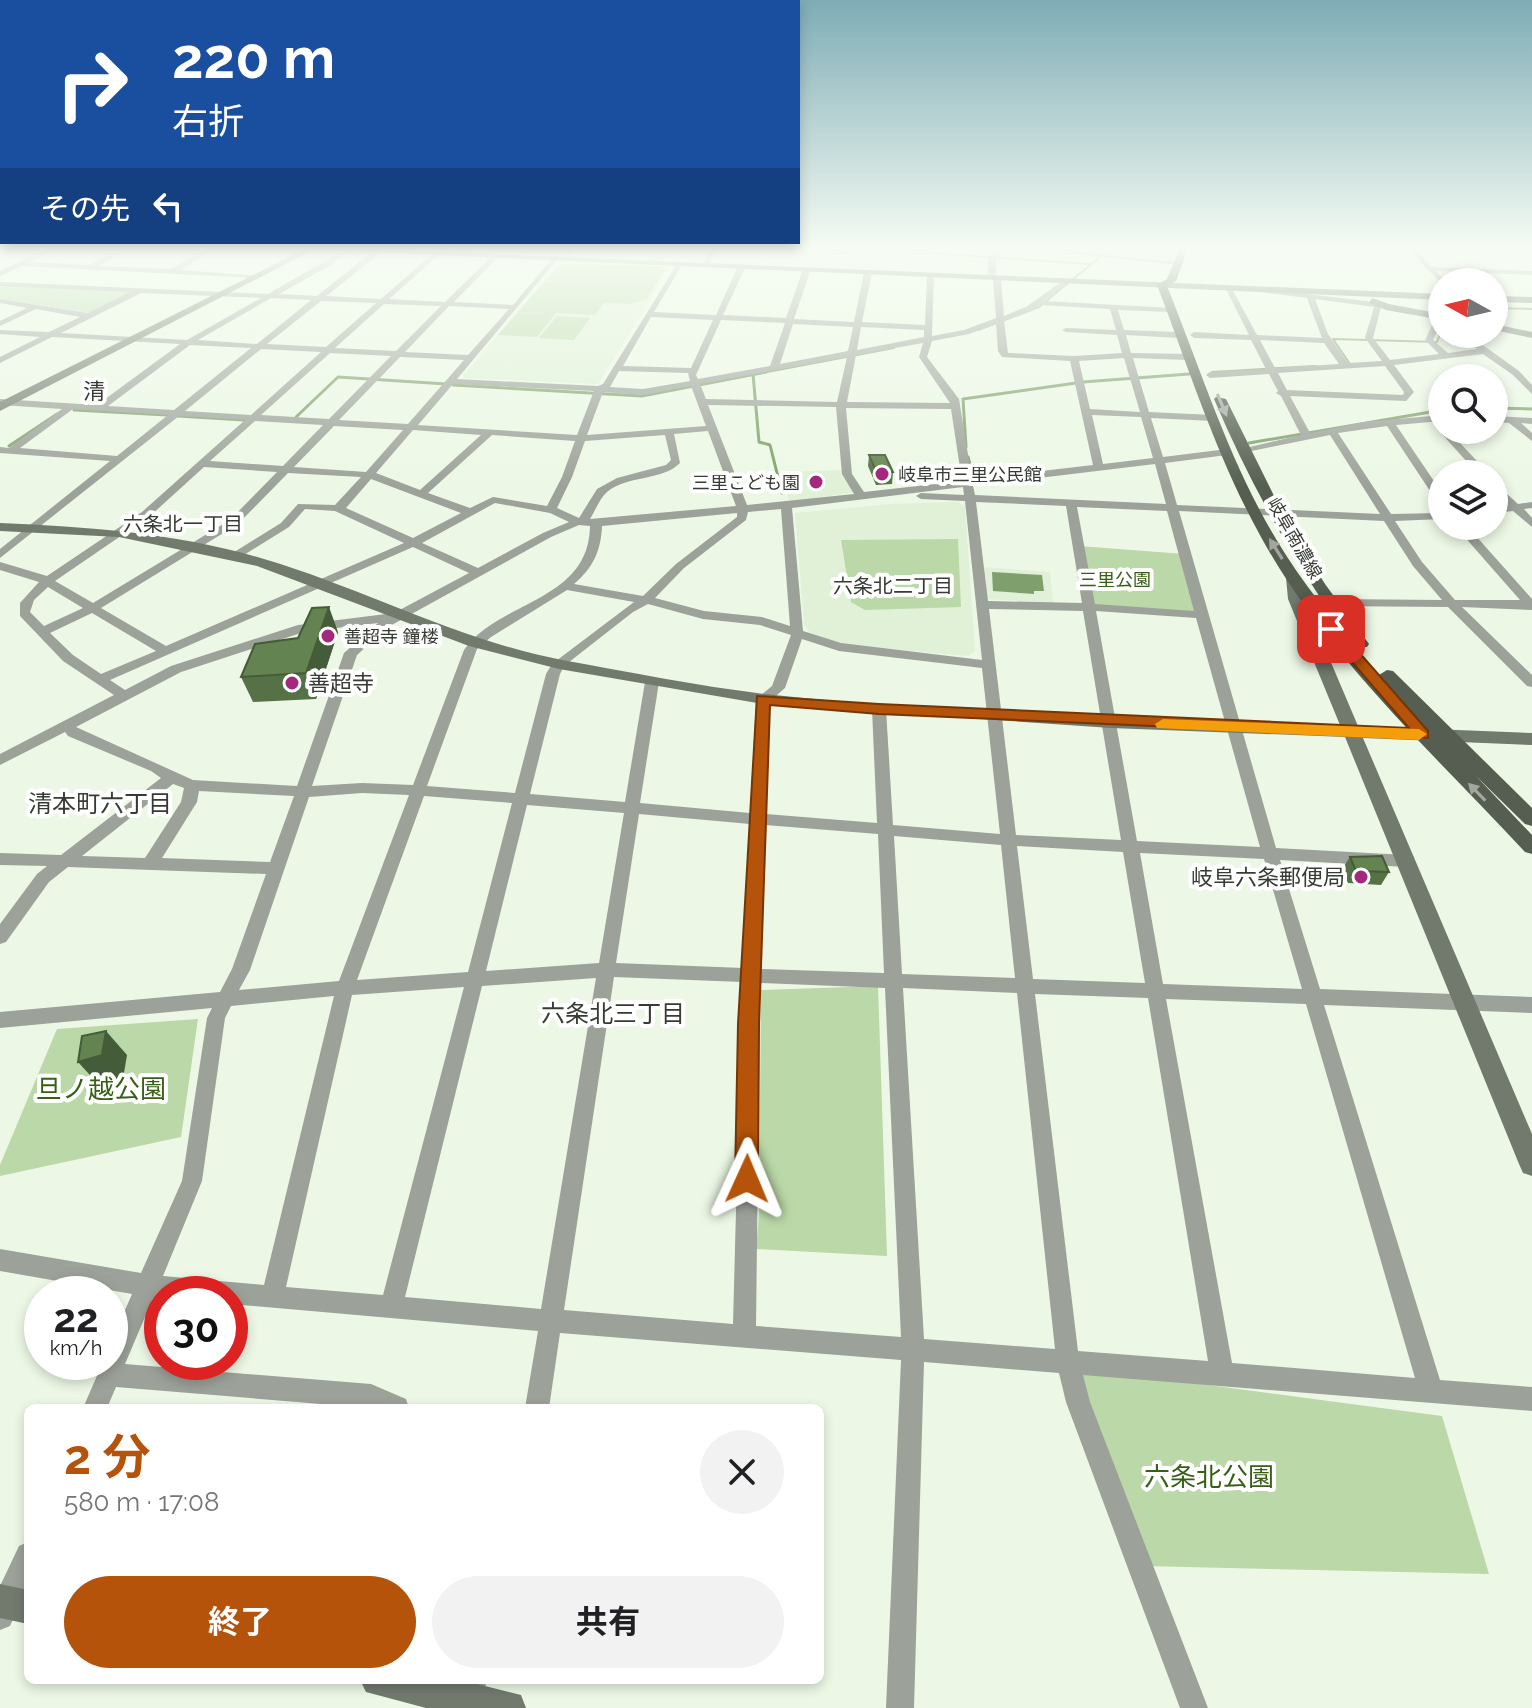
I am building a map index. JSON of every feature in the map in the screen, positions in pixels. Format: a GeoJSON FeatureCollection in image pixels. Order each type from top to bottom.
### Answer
{"type":"FeatureCollection","features":[{"type":"Feature","properties":{"kind":"main road"},"geometry":{"type":"LineString","coordinates":[[3,404],[155,328]]}},
{"type":"Feature","properties":{"kind":"main road","name":"岐阜南濃線"},"geometry":{"type":"LineString","coordinates":[[1181,328],[1210,375],[1234,451]]}},
{"type":"Feature","properties":{"kind":"main road","name":"岐阜南濃線"},"geometry":{"type":"LineString","coordinates":[[1184,328],[1188,357],[1213,418],[1234,451],[1293,578],[1361,666],[1532,847]]}},
{"type":"Feature","properties":{"kind":"main road"},"geometry":{"type":"LineString","coordinates":[[1508,330],[1532,335]]}},
{"type":"Feature","properties":{"kind":"main road","name":"岐阜南濃線"},"geometry":{"type":"LineString","coordinates":[[1264,513],[1378,666],[1444,735],[1532,819]]}},
{"type":"Feature","properties":{"kind":"main road"},"geometry":{"type":"LineString","coordinates":[[0,527],[119,533],[193,546],[262,563],[475,643],[559,664],[763,699],[1111,722],[1532,739]]}},
{"type":"Feature","properties":{"kind":"main road"},"geometry":{"type":"LineString","coordinates":[[1293,578],[1296,599],[1532,1164]]}},
{"type":"Feature","properties":{"kind":"main road"},"geometry":{"type":"LineString","coordinates":[[401,1684],[469,1696],[508,1708]]}},
{"type":"Feature","properties":{"kind":"street"},"geometry":{"type":"LineString","coordinates":[[0,360],[68,328]]}},
{"type":"Feature","properties":{"kind":"street"},"geometry":{"type":"LineString","coordinates":[[99,408],[189,342],[214,328]]}},
{"type":"Feature","properties":{"kind":"street"},"geometry":{"type":"LineString","coordinates":[[0,555],[282,328]]}},
{"type":"Feature","properties":{"kind":"street"},"geometry":{"type":"LineString","coordinates":[[126,697],[68,658],[24,613],[24,606],[47,581],[146,514],[353,328]]}},
{"type":"Feature","properties":{"kind":"street"},"geometry":{"type":"LineString","coordinates":[[42,632],[93,608],[234,522],[424,328]]}},
{"type":"Feature","properties":{"kind":"street"},"geometry":{"type":"LineString","coordinates":[[337,508],[371,475],[497,328]]}},
{"type":"Feature","properties":{"kind":"street"},"geometry":{"type":"LineString","coordinates":[[551,509],[582,438],[599,389],[606,386],[640,328]]}},
{"type":"Feature","properties":{"kind":"street"},"geometry":{"type":"LineString","coordinates":[[392,1305],[553,674],[559,664],[629,609],[645,601],[680,566],[742,518],[743,510],[695,382],[694,371],[714,328]]}},
{"type":"Feature","properties":{"kind":"street"},"geometry":{"type":"LineString","coordinates":[[774,368],[786,328]]}},
{"type":"Feature","properties":{"kind":"street"},"geometry":{"type":"LineString","coordinates":[[857,328],[841,407],[847,474],[860,494]]}},
{"type":"Feature","properties":{"kind":"street"},"geometry":{"type":"LineString","coordinates":[[923,328],[928,328],[923,357],[954,399],[970,500],[1068,1363],[1078,1402],[1194,1708]]}},
{"type":"Feature","properties":{"kind":"street"},"geometry":{"type":"LineString","coordinates":[[452,381],[643,392],[978,328]]}},
{"type":"Feature","properties":{"kind":"street"},"geometry":{"type":"LineString","coordinates":[[1001,328],[1005,355],[1074,359],[1128,355],[1188,357]]}},
{"type":"Feature","properties":{"kind":"street"},"geometry":{"type":"LineString","coordinates":[[1120,328],[1232,727],[1431,1390]]}},
{"type":"Feature","properties":{"kind":"street"},"geometry":{"type":"LineString","coordinates":[[1249,328],[1281,393],[1307,436]]}},
{"type":"Feature","properties":{"kind":"street"},"geometry":{"type":"LineString","coordinates":[[1321,328],[1346,366]]}},
{"type":"Feature","properties":{"kind":"street"},"geometry":{"type":"LineString","coordinates":[[1281,393],[1406,398],[1409,392],[1369,338],[1372,328]]}},
{"type":"Feature","properties":{"kind":"street"},"geometry":{"type":"LineString","coordinates":[[1066,330],[1328,341]]}},
{"type":"Feature","properties":{"kind":"street"},"geometry":{"type":"LineString","coordinates":[[0,332],[471,358]]}},
{"type":"Feature","properties":{"kind":"street"},"geometry":{"type":"LineString","coordinates":[[1438,348],[1446,356]]}},
{"type":"Feature","properties":{"kind":"street"},"geometry":{"type":"LineString","coordinates":[[1480,348],[1516,373],[1532,391]]}},
{"type":"Feature","properties":{"kind":"street"},"geometry":{"type":"LineString","coordinates":[[1210,375],[1389,363],[1484,351]]}},
{"type":"Feature","properties":{"kind":"street"},"geometry":{"type":"LineString","coordinates":[[1074,359],[1099,468]]}},
{"type":"Feature","properties":{"kind":"street"},"geometry":{"type":"LineString","coordinates":[[616,368],[694,371]]}},
{"type":"Feature","properties":{"kind":"street"},"geometry":{"type":"LineString","coordinates":[[1345,396],[1352,408]]}},
{"type":"Feature","properties":{"kind":"street"},"geometry":{"type":"LineString","coordinates":[[702,402],[841,407],[954,406]]}},
{"type":"Feature","properties":{"kind":"street"},"geometry":{"type":"LineString","coordinates":[[3,404],[582,438],[714,428]]}},
{"type":"Feature","properties":{"kind":"street"},"geometry":{"type":"LineString","coordinates":[[0,458],[5,450],[72,406]]}},
{"type":"Feature","properties":{"kind":"street"},"geometry":{"type":"LineString","coordinates":[[1086,412],[1213,418]]}},
{"type":"Feature","properties":{"kind":"street"},"geometry":{"type":"LineString","coordinates":[[100,680],[413,543],[493,500],[551,509],[579,522],[596,523],[743,510],[1099,468],[1234,451],[1362,422],[1391,424],[1428,419]]}},
{"type":"Feature","properties":{"kind":"street"},"geometry":{"type":"LineString","coordinates":[[1508,420],[1532,421]]}},
{"type":"Feature","properties":{"kind":"street"},"geometry":{"type":"LineString","coordinates":[[1512,420],[1532,438]]}},
{"type":"Feature","properties":{"kind":"street"},"geometry":{"type":"LineString","coordinates":[[1391,424],[1428,480]]}},
{"type":"Feature","properties":{"kind":"street"},"geometry":{"type":"LineString","coordinates":[[1332,431],[1417,564],[1451,603],[1532,683]]}},
{"type":"Feature","properties":{"kind":"street"},"geometry":{"type":"LineString","coordinates":[[422,493],[490,432]]}},
{"type":"Feature","properties":{"kind":"street"},"geometry":{"type":"LineString","coordinates":[[153,1276],[192,1181],[216,1018],[241,970],[351,653],[384,624],[547,535],[585,519],[601,491],[621,480],[670,467],[676,461],[669,432]]}},
{"type":"Feature","properties":{"kind":"street"},"geometry":{"type":"LineString","coordinates":[[1457,444],[1471,460]]}},
{"type":"Feature","properties":{"kind":"street"},"geometry":{"type":"LineString","coordinates":[[5,450],[120,459]]}},
{"type":"Feature","properties":{"kind":"street"},"geometry":{"type":"LineString","coordinates":[[202,464],[371,475],[470,512]]}},
{"type":"Feature","properties":{"kind":"street"},"geometry":{"type":"LineString","coordinates":[[892,491],[970,500],[1385,518],[1428,516]]}},
{"type":"Feature","properties":{"kind":"street"},"geometry":{"type":"LineString","coordinates":[[1508,501],[1532,524]]}},
{"type":"Feature","properties":{"kind":"street"},"geometry":{"type":"LineString","coordinates":[[1071,503],[1222,1375]]}},
{"type":"Feature","properties":{"kind":"street"},"geometry":{"type":"LineString","coordinates":[[744,1335],[751,975],[763,699],[778,688],[797,635],[786,505]]}},
{"type":"Feature","properties":{"kind":"street"},"geometry":{"type":"LineString","coordinates":[[1508,509],[1532,505]]}},
{"type":"Feature","properties":{"kind":"street"},"geometry":{"type":"LineString","coordinates":[[235,556],[285,525],[302,506],[337,508],[480,573]]}},
{"type":"Feature","properties":{"kind":"street"},"geometry":{"type":"LineString","coordinates":[[273,1295],[345,988],[475,643],[564,586],[591,557],[596,523]]}},
{"type":"Feature","properties":{"kind":"street"},"geometry":{"type":"LineString","coordinates":[[1473,540],[1531,605]]}},
{"type":"Feature","properties":{"kind":"street"},"geometry":{"type":"LineString","coordinates":[[0,566],[47,581],[165,651]]}},
{"type":"Feature","properties":{"kind":"street"},"geometry":{"type":"LineString","coordinates":[[564,586],[703,615],[762,621],[839,647],[989,665]]}},
{"type":"Feature","properties":{"kind":"street"},"geometry":{"type":"LineString","coordinates":[[1330,603],[1531,605]]}},
{"type":"Feature","properties":{"kind":"street"},"geometry":{"type":"LineString","coordinates":[[982,605],[1090,607],[1201,615]]}},
{"type":"Feature","properties":{"kind":"street"},"geometry":{"type":"LineString","coordinates":[[0,760],[176,669],[302,628],[401,616]]}},
{"type":"Feature","properties":{"kind":"street"},"geometry":{"type":"LineString","coordinates":[[538,1404],[652,682]]}},
{"type":"Feature","properties":{"kind":"street"},"geometry":{"type":"LineString","coordinates":[[879,709],[913,1349],[900,1708]]}},
{"type":"Feature","properties":{"kind":"street"},"geometry":{"type":"LineString","coordinates":[[67,725],[73,733],[192,785],[305,792],[362,788],[418,790],[1009,840],[1406,861]]}},
{"type":"Feature","properties":{"kind":"street"},"geometry":{"type":"LineString","coordinates":[[0,937],[43,878],[171,778]]}},
{"type":"Feature","properties":{"kind":"street"},"geometry":{"type":"LineString","coordinates":[[149,865],[189,802],[192,785]]}},
{"type":"Feature","properties":{"kind":"street"},"geometry":{"type":"LineString","coordinates":[[0,859],[277,868]]}},
{"type":"Feature","properties":{"kind":"street"},"geometry":{"type":"LineString","coordinates":[[0,1020],[345,988],[608,970],[1312,994],[1532,1005]]}},
{"type":"Feature","properties":{"kind":"street"},"geometry":{"type":"LineString","coordinates":[[0,1260],[144,1285]]}},
{"type":"Feature","properties":{"kind":"street"},"geometry":{"type":"LineString","coordinates":[[248,1293],[552,1321],[1532,1399]]}},
{"type":"Feature","properties":{"kind":"street"},"geometry":{"type":"LineString","coordinates":[[128,1334],[144,1297]]}},
{"type":"Feature","properties":{"kind":"street"},"geometry":{"type":"LineString","coordinates":[[128,1376],[371,1396],[388,1404]]}},
{"type":"Feature","properties":{"kind":"street"},"geometry":{"type":"LineString","coordinates":[[97,1404],[108,1380]]}},
{"type":"Feature","properties":{"kind":"street"},"geometry":{"type":"LineString","coordinates":[[9,1607],[24,1566]]}},
{"type":"Feature","properties":{"kind":"shaded area"},"geometry":{"type":"Polygon","coordinates":[[[504,328],[633,328],[598,384],[463,376],[504,328]]]}},
{"type":"Feature","properties":{"kind":"shaded area","name":"三里こども園"},"geometry":{"type":"Polygon","coordinates":[[[843,470],[855,492],[790,502],[779,472],[843,470]]]}},
{"type":"Feature","properties":{"kind":"shaded area"},"geometry":{"type":"Polygon","coordinates":[[[958,502],[965,506],[975,651],[968,656],[843,645],[811,634],[804,624],[795,513],[891,504],[958,502]]]}},
{"type":"Feature","properties":{"kind":"shaded area"},"geometry":{"type":"Polygon","coordinates":[[[983,567],[1050,572],[1053,603],[987,599],[983,567]]]}},
{"type":"Feature","properties":{"kind":"shaded area"},"geometry":{"type":"Polygon","coordinates":[[[992,572],[1042,575],[1044,591],[1034,591],[1034,594],[993,591],[992,572]]]}},
{"type":"Feature","properties":{"kind":"green space"},"geometry":{"type":"Polygon","coordinates":[[[504,328],[544,328],[537,337],[498,335],[504,328]]]}},
{"type":"Feature","properties":{"kind":"green space"},"geometry":{"type":"Polygon","coordinates":[[[547,328],[583,328],[574,340],[539,338],[547,328]]]}},
{"type":"Feature","properties":{"kind":"green space"},"geometry":{"type":"Polygon","coordinates":[[[958,539],[961,607],[865,610],[851,602],[841,540],[958,539]]]}},
{"type":"Feature","properties":{"kind":"green space","name":"三里公園"},"geometry":{"type":"Polygon","coordinates":[[[1079,546],[1184,554],[1201,615],[1090,607],[1079,546]]]}},
{"type":"Feature","properties":{"kind":"green space"},"geometry":{"type":"Polygon","coordinates":[[[878,986],[887,1256],[756,1249],[761,990],[878,986]]]}},
{"type":"Feature","properties":{"kind":"green space","name":"旦ノ越公園"},"geometry":{"type":"Polygon","coordinates":[[[198,1019],[181,1137],[0,1176],[0,1165],[57,1029],[198,1019]]]}},
{"type":"Feature","properties":{"kind":"green space","name":"六条北公園"},"geometry":{"type":"Polygon","coordinates":[[[1073,1367],[1442,1416],[1489,1574],[1142,1566],[1073,1367]]]}},
{"type":"Feature","properties":{"kind":"building"},"geometry":{"type":"Polygon","coordinates":[[[869,455],[885,455],[893,472],[877,473],[869,455]]]}},
{"type":"Feature","properties":{"kind":"building"},"geometry":{"type":"Polygon","coordinates":[[[329,607],[306,673],[241,677],[255,644],[298,638],[312,608],[329,607]]]}},
{"type":"Feature","properties":{"kind":"building"},"geometry":{"type":"Polygon","coordinates":[[[1382,856],[1389,872],[1356,871],[1350,857],[1382,856]]]}},
{"type":"Feature","properties":{"kind":"building"},"geometry":{"type":"Polygon","coordinates":[[[106,1031],[102,1055],[78,1062],[82,1036],[106,1031]]]}},
{"type":"Feature","properties":{"kind":"waterway"},"geometry":{"type":"LineString","coordinates":[[978,330],[984,328]]}},
{"type":"Feature","properties":{"kind":"waterway"},"geometry":{"type":"LineString","coordinates":[[1345,364],[1350,364],[1333,339],[1428,342]]}},
{"type":"Feature","properties":{"kind":"waterway"},"geometry":{"type":"LineString","coordinates":[[756,374],[894,348]]}},
{"type":"Feature","properties":{"kind":"waterway"},"geometry":{"type":"LineString","coordinates":[[1212,372],[1315,366]]}},
{"type":"Feature","properties":{"kind":"waterway"},"geometry":{"type":"LineString","coordinates":[[753,375],[766,372]]}},
{"type":"Feature","properties":{"kind":"waterway"},"geometry":{"type":"LineString","coordinates":[[966,447],[963,399],[1083,382],[1189,374],[1185,374]]}},
{"type":"Feature","properties":{"kind":"waterway"},"geometry":{"type":"LineString","coordinates":[[453,385],[642,396],[753,375]]}},
{"type":"Feature","properties":{"kind":"waterway"},"geometry":{"type":"LineString","coordinates":[[753,375],[759,442],[770,445],[782,493]]}},
{"type":"Feature","properties":{"kind":"waterway"},"geometry":{"type":"LineString","coordinates":[[296,417],[338,377],[446,384]]}},
{"type":"Feature","properties":{"kind":"waterway"},"geometry":{"type":"LineString","coordinates":[[1508,408],[1532,409]]}},
{"type":"Feature","properties":{"kind":"waterway"},"geometry":{"type":"LineString","coordinates":[[74,410],[167,415]]}},
{"type":"Feature","properties":{"kind":"waterway"},"geometry":{"type":"LineString","coordinates":[[1249,443],[1428,412]]}},
{"type":"Feature","properties":{"kind":"waterway"},"geometry":{"type":"LineString","coordinates":[[9,446],[57,414]]}},
{"type":"Feature","properties":{"kind":"waterway"},"geometry":{"type":"LineString","coordinates":[[178,416],[244,420]]}},
{"type":"Feature","properties":{"kind":"waterway"},"geometry":{"type":"LineString","coordinates":[[968,457],[974,479]]}},
{"type":"Feature","properties":{"kind":"slow traffic"},"geometry":{"type":"LineString","coordinates":[[1163,724],[1419,734]]}},
{"type":"Feature","properties":{"kind":"place","name":"岐阜市三里公民館"},"geometry":{"type":"Point","coordinates":[882,474]}},
{"type":"Feature","properties":{"kind":"place","name":"三里こども園"},"geometry":{"type":"Point","coordinates":[816,482]}},
{"type":"Feature","properties":{"kind":"place","name":"善超寺 鐘楼"},"geometry":{"type":"Point","coordinates":[328,636]}},
{"type":"Feature","properties":{"kind":"place","name":"善超寺"},"geometry":{"type":"Point","coordinates":[292,683]}},
{"type":"Feature","properties":{"kind":"place","name":"岐阜六条郵便局"},"geometry":{"type":"Point","coordinates":[1361,877]}},
{"type":"Feature","properties":{"kind":"district","name":"清"},"geometry":{"type":"Point","coordinates":[94,391]}},
{"type":"Feature","properties":{"kind":"district","name":"六条北一丁目"},"geometry":{"type":"Point","coordinates":[183,524]}},
{"type":"Feature","properties":{"kind":"district","name":"六条北二丁目"},"geometry":{"type":"Point","coordinates":[893,586]}},
{"type":"Feature","properties":{"kind":"district","name":"清本町六丁目"},"geometry":{"type":"Point","coordinates":[100,803]}},
{"type":"Feature","properties":{"kind":"district","name":"六条北三丁目"},"geometry":{"type":"Point","coordinates":[613,1013]}},
{"type":"Feature","properties":{"kind":"route"},"geometry":{"type":"LineString","coordinates":[[747,1179],[749,1024],[763,699],[879,709],[1422,734],[1331,629]]}}]}
